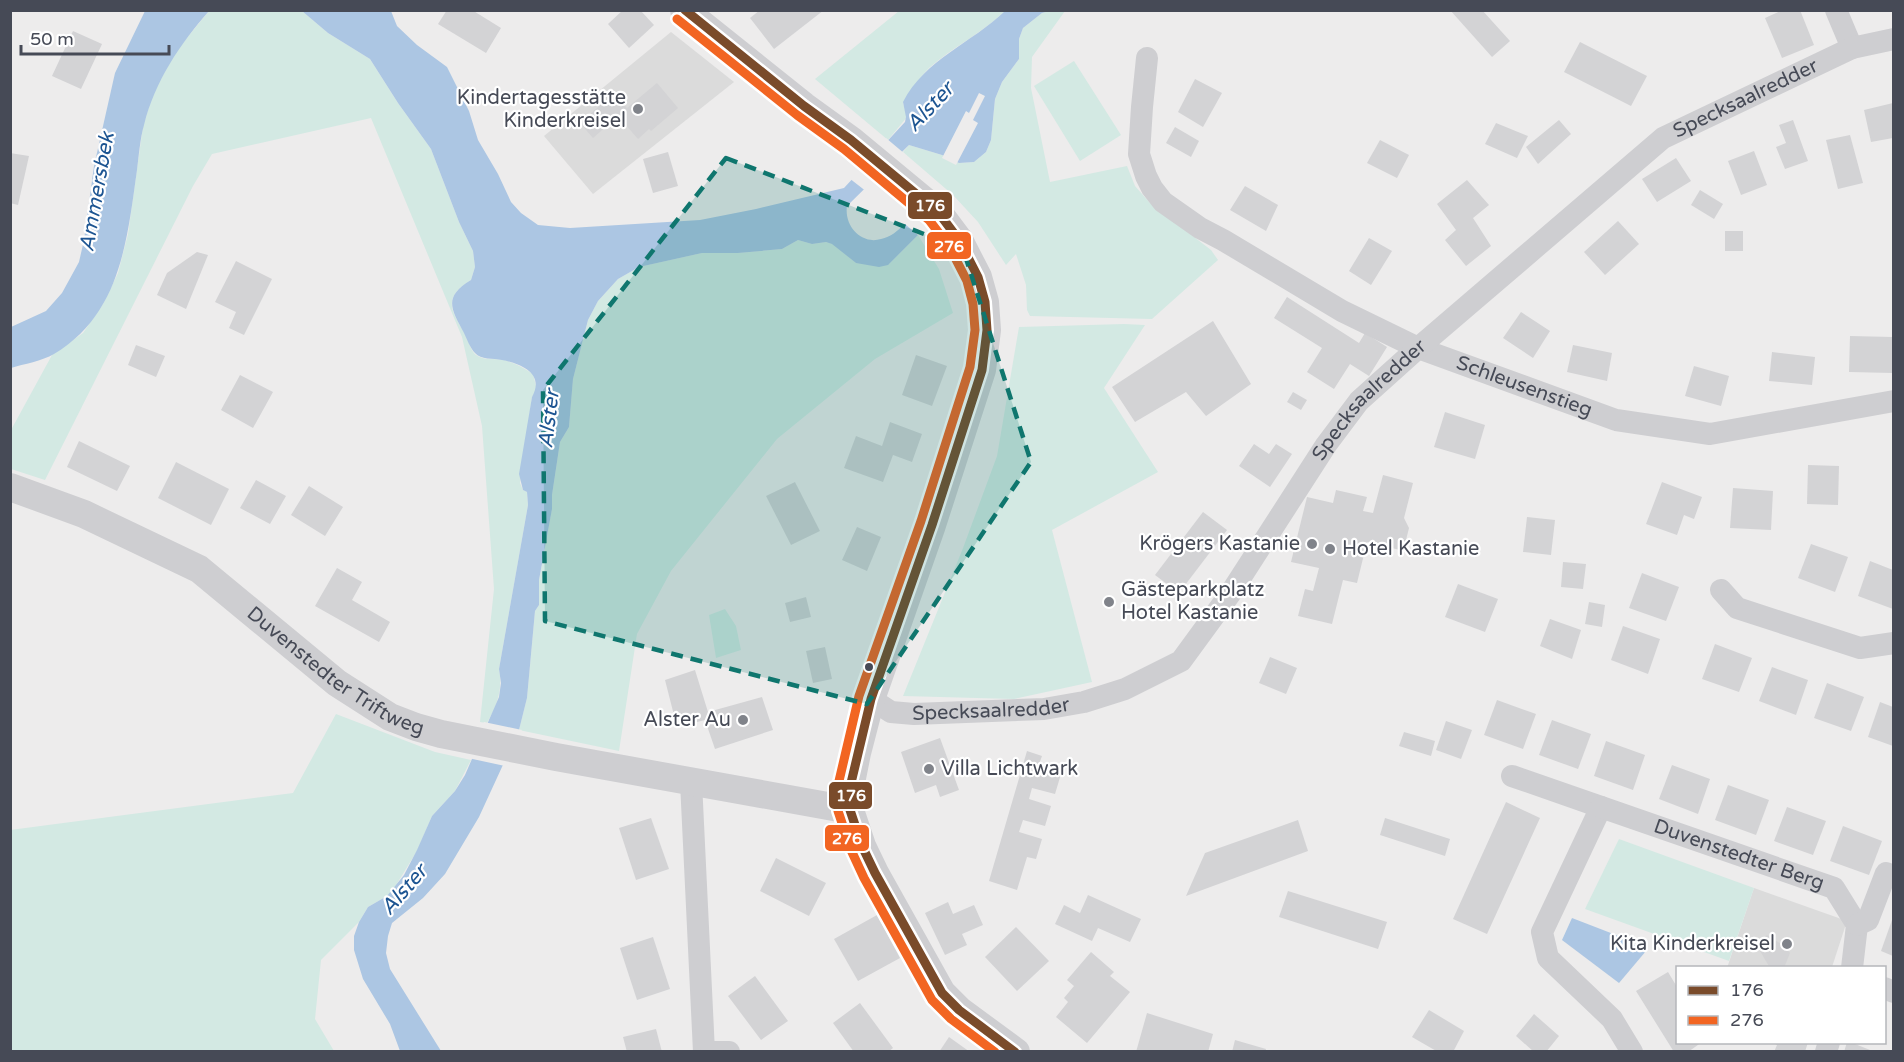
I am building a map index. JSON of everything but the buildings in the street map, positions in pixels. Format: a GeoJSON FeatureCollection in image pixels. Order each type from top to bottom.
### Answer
{"type":"FeatureCollection","features":[{"type":"Feature","properties":{"kind":"street"},"geometry":{"type":"LineString","coordinates":[[684,10],[938,212],[959,240],[978,277],[985,302],[986,352],[982,370],[872,699],[851,783],[850,810],[874,873],[942,993],[959,1010],[1016,1052]]}},
{"type":"Feature","properties":{"kind":"street"},"geometry":{"type":"LineString","coordinates":[[1836,10],[1852,48]]}},
{"type":"Feature","properties":{"kind":"street","name":"Specksaalredder"},"geometry":{"type":"LineString","coordinates":[[872,699],[891,712],[914,714],[1044,709],[1084,702],[1125,688],[1181,662],[1230,594],[1332,436],[1359,401],[1418,348],[1663,138],[1852,48],[1893,39]]}},
{"type":"Feature","properties":{"kind":"street","name":"Schleusenstieg"},"geometry":{"type":"LineString","coordinates":[[1147,58],[1139,154],[1152,189],[1163,201],[1200,228],[1342,311],[1418,348],[1616,420],[1710,434],[1893,401]]}},
{"type":"Feature","properties":{"kind":"street","name":"Duvenstedter Triftweg"},"geometry":{"type":"LineString","coordinates":[[10,487],[84,514],[199,569],[337,682],[390,717],[441,734],[850,810]]}},
{"type":"Feature","properties":{"kind":"street"},"geometry":{"type":"LineString","coordinates":[[1721,590],[1737,608],[1860,648],[1893,643]]}},
{"type":"Feature","properties":{"kind":"street","name":"Duvenstedter Berg"},"geometry":{"type":"LineString","coordinates":[[1512,776],[1834,888],[1857,925]]}},
{"type":"Feature","properties":{"kind":"street"},"geometry":{"type":"LineString","coordinates":[[691,782],[704,1052]]}},
{"type":"Feature","properties":{"kind":"street"},"geometry":{"type":"LineString","coordinates":[[1601,807],[1542,932],[1548,958],[1612,1019],[1632,1052]]}},
{"type":"Feature","properties":{"kind":"street"},"geometry":{"type":"LineString","coordinates":[[1852,966],[1857,925],[1868,920],[1886,873],[1893,876]]}},
{"type":"Feature","properties":{"kind":"street"},"geometry":{"type":"LineString","coordinates":[[711,1052],[729,1052]]}},
{"type":"Feature","properties":{"kind":"highlighted area"},"geometry":{"type":"Polygon","coordinates":[[[726,158],[963,249],[1031,462],[867,704],[545,621],[543,390],[726,158]]]}},
{"type":"Feature","properties":{"kind":"shaded area","name":"Kindertagesstätte Kinderkreisel"},"geometry":{"type":"Polygon","coordinates":[[[671,32],[734,82],[593,194],[544,136],[671,32]]]}},
{"type":"Feature","properties":{"kind":"shaded area","name":"Kita Kinderkreisel"},"geometry":{"type":"Polygon","coordinates":[[[1754,888],[1847,921],[1832,966],[1728,966],[1754,888]]]}},
{"type":"Feature","properties":{"kind":"green space"},"geometry":{"type":"Polygon","coordinates":[[[209,11],[302,11],[328,33],[370,59],[431,149],[459,222],[473,251],[475,267],[471,280],[456,293],[452,305],[471,348],[479,357],[508,361],[533,374],[537,390],[532,397],[520,483],[523,490],[527,492],[528,505],[499,669],[500,691],[487,723],[480,722],[494,589],[482,426],[462,337],[371,118],[212,154],[193,186],[45,480],[11,469],[11,430],[52,355],[83,333],[103,304],[118,273],[128,234],[143,126],[154,91],[177,50],[209,11]]]}},
{"type":"Feature","properties":{"kind":"green space"},"geometry":{"type":"Polygon","coordinates":[[[899,11],[1005,11],[925,72],[903,103],[907,117],[888,140],[815,79],[899,11]]]}},
{"type":"Feature","properties":{"kind":"green space"},"geometry":{"type":"Polygon","coordinates":[[[1065,11],[1032,57],[1031,88],[1050,182],[1127,166],[1135,186],[1150,203],[1211,250],[1218,260],[1152,319],[1030,316],[1027,310],[1026,285],[1016,254],[1006,265],[978,222],[953,195],[903,152],[909,145],[959,163],[974,162],[986,152],[991,140],[995,99],[1002,82],[1019,59],[1019,39],[1023,28],[1042,13],[1065,11]]]}},
{"type":"Feature","properties":{"kind":"green space"},"geometry":{"type":"Polygon","coordinates":[[[1074,61],[1121,135],[1080,161],[1034,86],[1074,61]]]}},
{"type":"Feature","properties":{"kind":"green space"},"geometry":{"type":"Polygon","coordinates":[[[918,235],[939,269],[953,313],[875,359],[777,439],[671,571],[637,634],[619,751],[519,730],[527,698],[535,611],[539,605],[539,580],[552,509],[560,442],[569,427],[573,379],[588,320],[598,301],[618,279],[639,267],[702,253],[782,249],[798,240],[812,244],[826,242],[833,244],[856,263],[889,264],[918,235]]]}},
{"type":"Feature","properties":{"kind":"green space"},"geometry":{"type":"Polygon","coordinates":[[[1145,325],[1104,388],[1158,472],[1052,530],[1092,682],[1014,699],[903,696],[963,548],[997,456],[1019,327],[1145,325]]]}},
{"type":"Feature","properties":{"kind":"green space"},"geometry":{"type":"Polygon","coordinates":[[[725,609],[736,626],[741,650],[716,658],[709,615],[725,609]]]}},
{"type":"Feature","properties":{"kind":"green space"},"geometry":{"type":"Polygon","coordinates":[[[336,714],[435,752],[471,760],[455,791],[432,816],[417,851],[393,890],[368,907],[359,922],[321,960],[315,1019],[334,1051],[11,1051],[10,830],[293,793],[336,714]]]}},
{"type":"Feature","properties":{"kind":"green space"},"geometry":{"type":"Polygon","coordinates":[[[1619,839],[1754,888],[1729,961],[1585,909],[1619,839]]]}},
{"type":"Feature","properties":{"kind":"water","name":"Ammersbek"},"geometry":{"type":"Polygon","coordinates":[[[145,11],[209,11],[170,64],[149,109],[142,136],[129,223],[117,273],[107,297],[94,318],[76,337],[54,354],[11,368],[11,327],[46,311],[62,293],[79,262],[94,166],[115,73],[145,11]]]}},
{"type":"Feature","properties":{"kind":"water","name":"Alster"},"geometry":{"type":"Polygon","coordinates":[[[302,11],[391,11],[397,26],[417,45],[447,67],[469,111],[478,140],[511,202],[521,213],[538,225],[570,228],[700,220],[844,188],[905,122],[903,102],[912,87],[936,63],[1005,11],[1049,11],[1042,13],[1023,28],[1019,39],[1019,59],[1002,82],[995,99],[991,140],[986,152],[974,162],[959,163],[909,145],[847,206],[851,227],[867,239],[888,237],[905,224],[918,235],[888,265],[879,267],[856,263],[832,244],[826,242],[812,244],[798,240],[782,249],[702,253],[639,267],[618,279],[598,301],[588,320],[573,379],[569,427],[560,442],[552,509],[539,580],[539,605],[535,611],[527,698],[519,730],[479,817],[445,874],[423,898],[392,923],[388,936],[386,953],[390,969],[441,1051],[400,1051],[390,1024],[363,979],[354,950],[354,936],[368,907],[387,896],[404,875],[432,816],[455,791],[465,775],[499,697],[501,683],[499,669],[528,505],[527,492],[523,490],[519,474],[536,382],[524,367],[502,360],[480,357],[472,349],[452,304],[456,292],[471,280],[475,267],[473,251],[459,222],[431,149],[370,59],[328,33],[302,11]]]}},
{"type":"Feature","properties":{"kind":"water"},"geometry":{"type":"Polygon","coordinates":[[[1572,918],[1616,935],[1646,951],[1619,983],[1562,940],[1572,918]]]}},
{"type":"Feature","properties":{"kind":"pier"},"geometry":{"type":"Polygon","coordinates":[[[979,93],[985,96],[973,120],[978,123],[956,165],[942,158],[966,111],[969,113],[979,93]]]}},
{"type":"Feature","properties":{"kind":"pier"},"geometry":{"type":"Polygon","coordinates":[[[886,138],[905,154],[867,192],[849,178],[886,138]]]}},
{"type":"Feature","properties":{"kind":"pier"},"geometry":{"type":"Polygon","coordinates":[[[484,722],[522,730],[505,766],[468,758],[484,722]]]}},
{"type":"Feature","properties":{"kind":"transit line","name":"176"},"geometry":{"type":"LineString","coordinates":[[685,10],[804,106],[851,140],[938,212],[959,240],[978,277],[985,302],[987,330],[982,370],[932,525],[871,699],[851,783],[850,810],[862,846],[875,873],[942,993],[959,1010],[1015,1052]]}},
{"type":"Feature","properties":{"kind":"transit line","name":"276"},"geometry":{"type":"LineString","coordinates":[[677,19],[797,115],[844,149],[929,220],[949,246],[967,281],[973,304],[975,330],[970,367],[921,521],[859,696],[839,781],[838,811],[851,850],[864,878],[932,1000],[951,1019],[995,1052]]}},
{"type":"Feature","properties":{"kind":"place","name":"Kindertagesstätte Kinderkreisel"},"geometry":{"type":"Point","coordinates":[638,109]}},
{"type":"Feature","properties":{"kind":"place","name":"Krögers Kastanie"},"geometry":{"type":"Point","coordinates":[1312,544]}},
{"type":"Feature","properties":{"kind":"place","name":"Hotel Kastanie"},"geometry":{"type":"Point","coordinates":[1330,549]}},
{"type":"Feature","properties":{"kind":"place","name":"Gästeparkplatz Hotel Kastanie"},"geometry":{"type":"Point","coordinates":[1109,602]}},
{"type":"Feature","properties":{"kind":"place","name":"Alster Au"},"geometry":{"type":"Point","coordinates":[743,720]}},
{"type":"Feature","properties":{"kind":"place","name":"Villa Lichtwark"},"geometry":{"type":"Point","coordinates":[929,769]}},
{"type":"Feature","properties":{"kind":"place","name":"Kita Kinderkreisel"},"geometry":{"type":"Point","coordinates":[1787,944]}}]}
